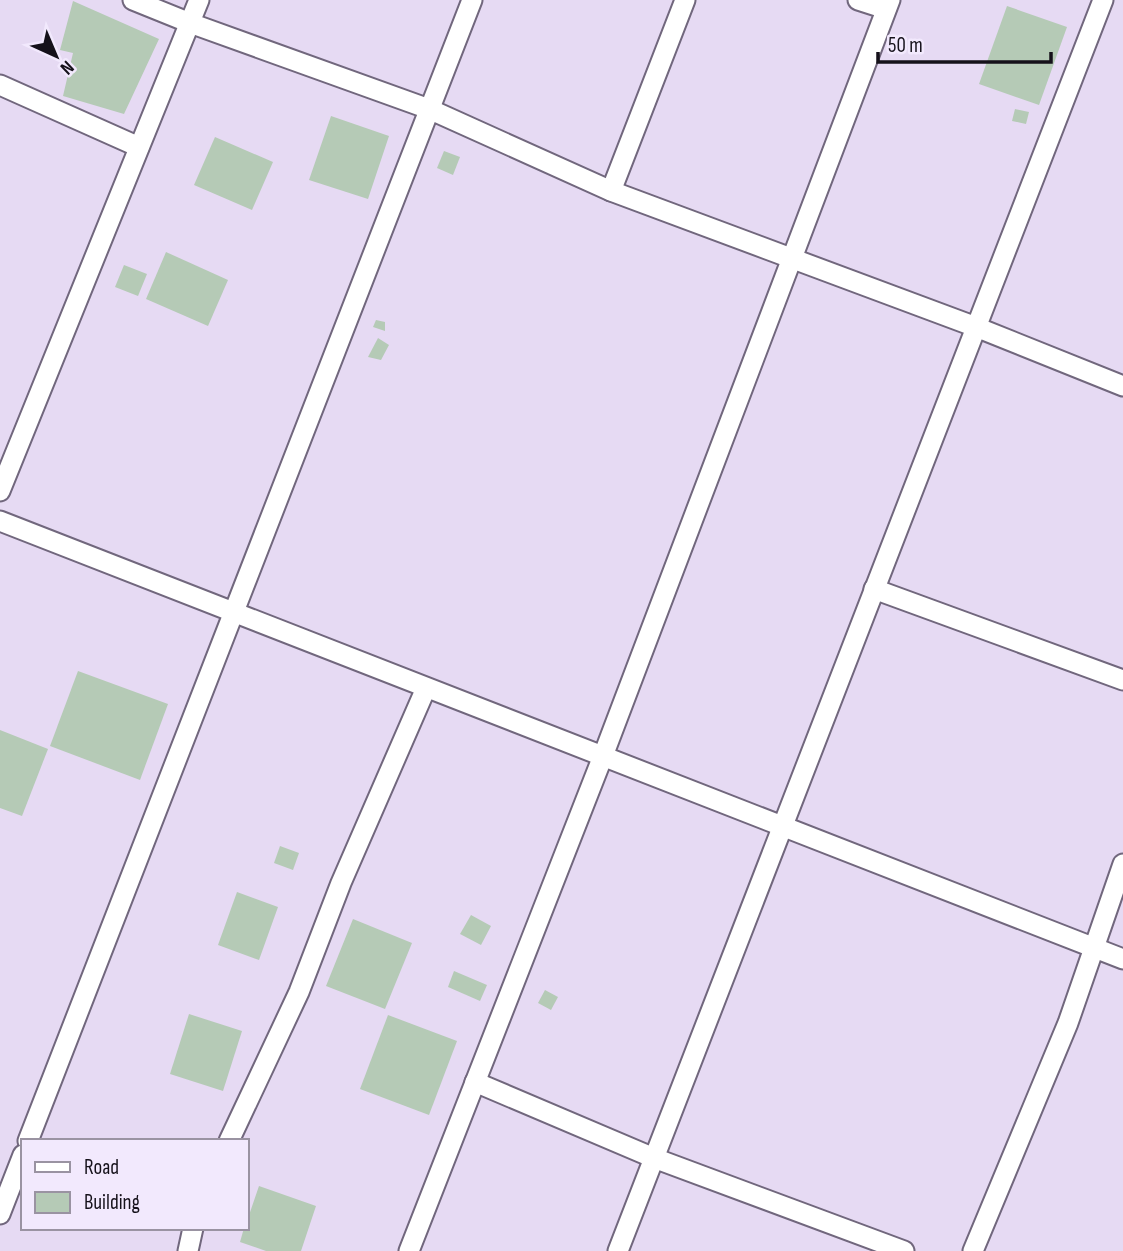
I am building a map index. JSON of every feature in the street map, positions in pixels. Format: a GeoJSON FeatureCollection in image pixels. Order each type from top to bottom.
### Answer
{"type":"FeatureCollection","features":[{"type":"Feature","properties":{"kind":"street"},"geometry":{"type":"LineString","coordinates":[[133,0],[429,109],[611,191],[976,327],[1123,386]]}},
{"type":"Feature","properties":{"kind":"street"},"geometry":{"type":"LineString","coordinates":[[0,491],[200,0]]}},
{"type":"Feature","properties":{"kind":"street"},"geometry":{"type":"LineString","coordinates":[[29,1139],[472,0]]}},
{"type":"Feature","properties":{"kind":"street"},"geometry":{"type":"LineString","coordinates":[[611,191],[685,0]]}},
{"type":"Feature","properties":{"kind":"street"},"geometry":{"type":"LineString","coordinates":[[409,1251],[603,756],[888,5],[858,0]]}},
{"type":"Feature","properties":{"kind":"street"},"geometry":{"type":"LineString","coordinates":[[618,1251],[1103,0]]}},
{"type":"Feature","properties":{"kind":"street"},"geometry":{"type":"LineString","coordinates":[[0,85],[139,147]]}},
{"type":"Feature","properties":{"kind":"street"},"geometry":{"type":"LineString","coordinates":[[0,521],[1123,959]]}},
{"type":"Feature","properties":{"kind":"street"},"geometry":{"type":"LineString","coordinates":[[874,589],[1123,680]]}},
{"type":"Feature","properties":{"kind":"street"},"geometry":{"type":"LineString","coordinates":[[230,1139],[299,992],[341,883],[426,688]]}},
{"type":"Feature","properties":{"kind":"street"},"geometry":{"type":"LineString","coordinates":[[973,1251],[1068,1023],[1123,864]]}},
{"type":"Feature","properties":{"kind":"street"},"geometry":{"type":"LineString","coordinates":[[475,1082],[654,1158],[904,1251]]}},
{"type":"Feature","properties":{"kind":"street"},"geometry":{"type":"LineString","coordinates":[[0,1214],[21,1160]]}},
{"type":"Feature","properties":{"kind":"street"},"geometry":{"type":"LineString","coordinates":[[188,1251],[193,1230]]}},
{"type":"Feature","properties":{"kind":"building"},"geometry":{"type":"Polygon","coordinates":[[[73,1],[159,39],[124,114],[63,96],[73,53],[60,50],[73,1]]]}},
{"type":"Feature","properties":{"kind":"building"},"geometry":{"type":"Polygon","coordinates":[[[1007,6],[1067,27],[1039,105],[979,84],[1007,6]]]}},
{"type":"Feature","properties":{"kind":"building"},"geometry":{"type":"Polygon","coordinates":[[[1015,109],[1029,112],[1026,124],[1012,121],[1015,109]]]}},
{"type":"Feature","properties":{"kind":"building"},"geometry":{"type":"Polygon","coordinates":[[[331,116],[389,136],[368,199],[309,180],[331,116]]]}},
{"type":"Feature","properties":{"kind":"building"},"geometry":{"type":"Polygon","coordinates":[[[215,137],[273,162],[252,210],[194,185],[215,137]]]}},
{"type":"Feature","properties":{"kind":"building"},"geometry":{"type":"Polygon","coordinates":[[[444,151],[460,157],[453,175],[437,168],[444,151]]]}},
{"type":"Feature","properties":{"kind":"building"},"geometry":{"type":"Polygon","coordinates":[[[166,252],[228,280],[208,326],[146,299],[166,252]]]}},
{"type":"Feature","properties":{"kind":"building"},"geometry":{"type":"Polygon","coordinates":[[[124,265],[147,274],[138,296],[115,287],[124,265]]]}},
{"type":"Feature","properties":{"kind":"building"},"geometry":{"type":"Polygon","coordinates":[[[376,320],[385,322],[385,331],[373,327],[376,320]]]}},
{"type":"Feature","properties":{"kind":"building"},"geometry":{"type":"Polygon","coordinates":[[[378,338],[389,345],[381,360],[368,357],[378,338]]]}},
{"type":"Feature","properties":{"kind":"building"},"geometry":{"type":"Polygon","coordinates":[[[78,671],[168,704],[140,780],[50,746],[78,671]]]}},
{"type":"Feature","properties":{"kind":"building"},"geometry":{"type":"Polygon","coordinates":[[[0,730],[48,749],[22,816],[0,808],[0,730]]]}},
{"type":"Feature","properties":{"kind":"building"},"geometry":{"type":"Polygon","coordinates":[[[280,846],[299,853],[293,870],[274,863],[280,846]]]}},
{"type":"Feature","properties":{"kind":"building"},"geometry":{"type":"Polygon","coordinates":[[[237,892],[278,907],[259,960],[218,945],[237,892]]]}},
{"type":"Feature","properties":{"kind":"building"},"geometry":{"type":"Polygon","coordinates":[[[471,915],[491,926],[481,945],[460,934],[471,915]]]}},
{"type":"Feature","properties":{"kind":"building"},"geometry":{"type":"Polygon","coordinates":[[[353,919],[412,943],[385,1009],[326,986],[353,919]]]}},
{"type":"Feature","properties":{"kind":"building"},"geometry":{"type":"Polygon","coordinates":[[[454,971],[487,985],[480,1001],[448,987],[454,971]]]}},
{"type":"Feature","properties":{"kind":"building"},"geometry":{"type":"Polygon","coordinates":[[[545,990],[558,997],[551,1010],[538,1003],[545,990]]]}},
{"type":"Feature","properties":{"kind":"building"},"geometry":{"type":"Polygon","coordinates":[[[189,1014],[242,1031],[223,1091],[170,1074],[189,1014]]]}},
{"type":"Feature","properties":{"kind":"building"},"geometry":{"type":"Polygon","coordinates":[[[388,1015],[457,1041],[429,1115],[360,1089],[388,1015]]]}},
{"type":"Feature","properties":{"kind":"building"},"geometry":{"type":"Polygon","coordinates":[[[259,1186],[316,1206],[301,1251],[266,1251],[240,1242],[243,1230],[248,1230],[248,1218],[259,1186]]]}}]}
